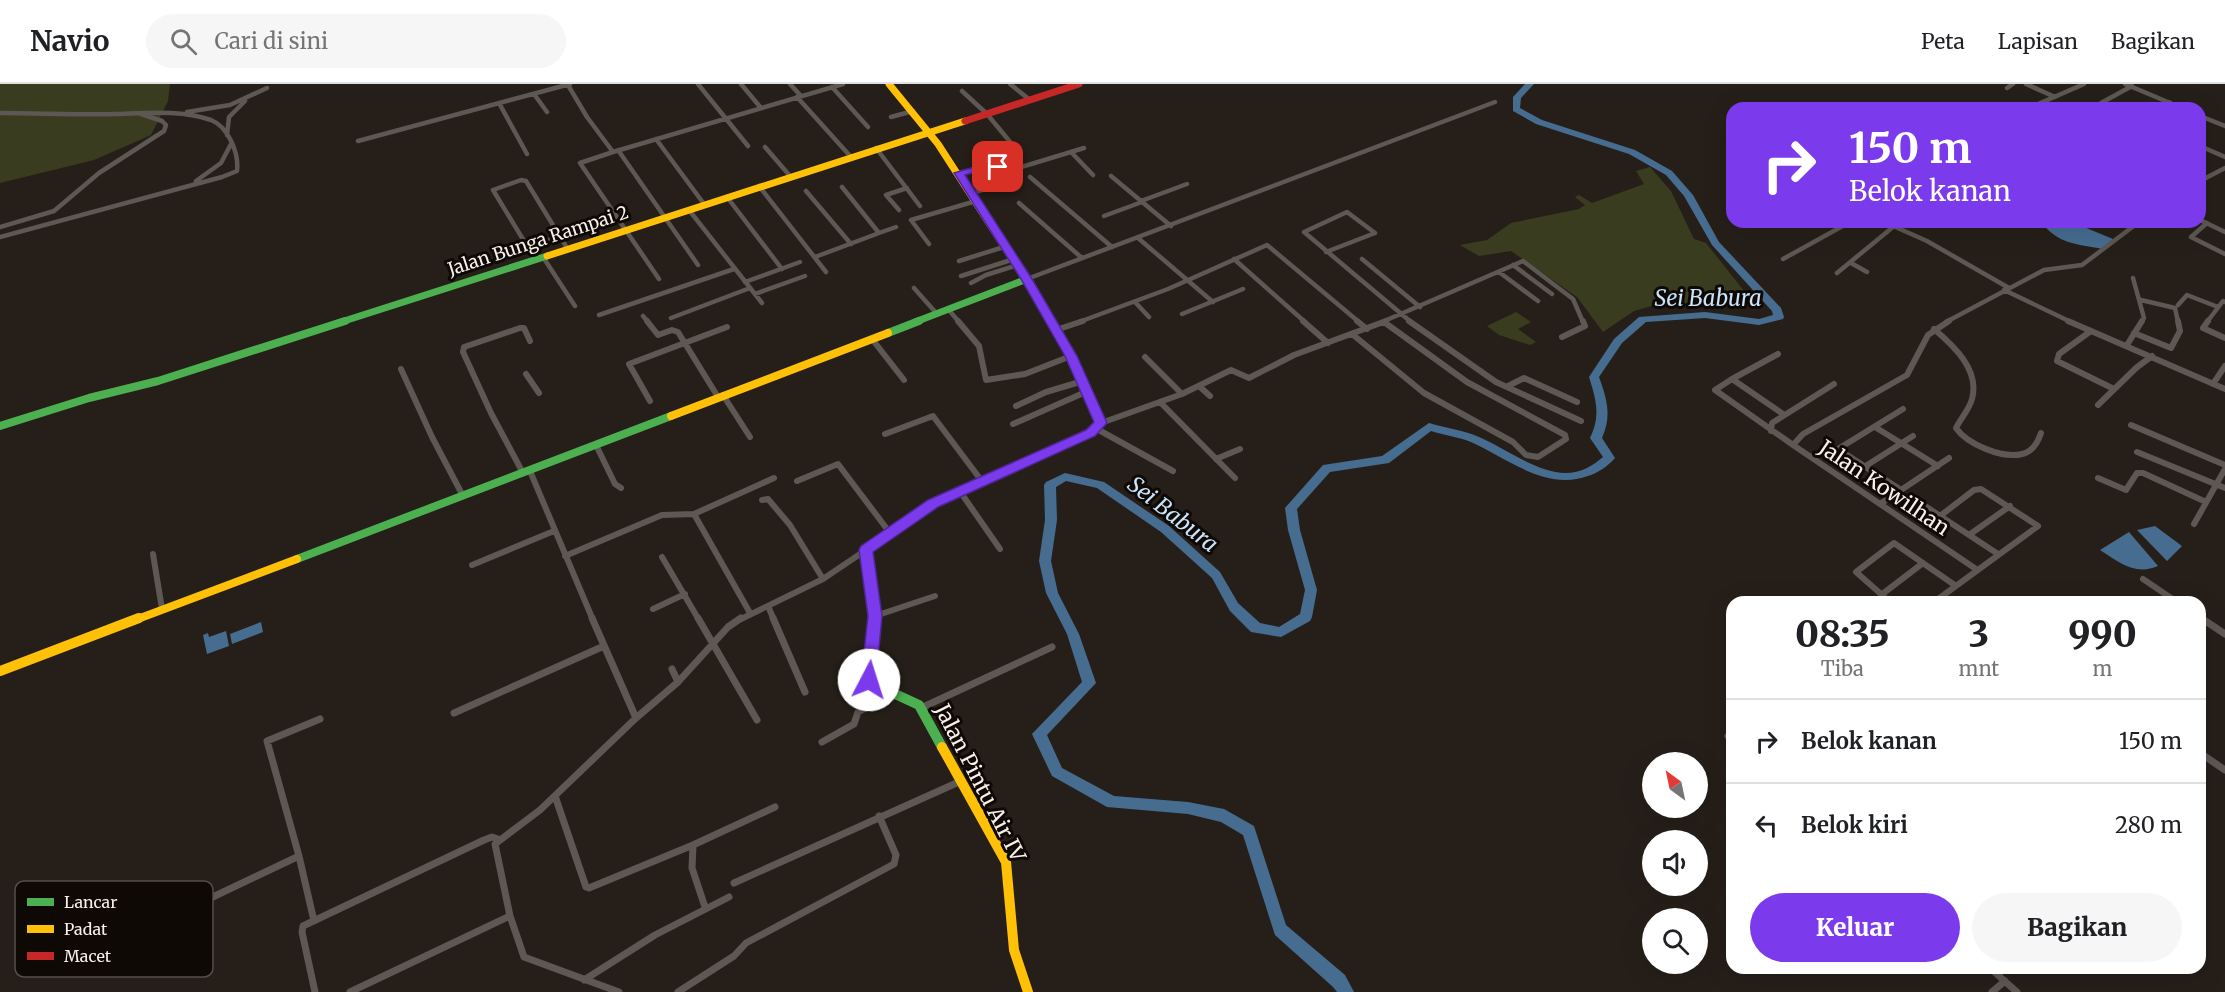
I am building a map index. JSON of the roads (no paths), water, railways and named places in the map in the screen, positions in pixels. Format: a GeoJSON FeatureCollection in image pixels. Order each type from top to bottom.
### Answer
{"type":"FeatureCollection","features":[{"type":"Feature","properties":{"kind":"street"},"geometry":{"type":"LineString","coordinates":[[358,141],[569,84],[587,117],[667,217],[698,265]]}},
{"type":"Feature","properties":{"kind":"street"},"geometry":{"type":"LineString","coordinates":[[698,84],[748,146]]}},
{"type":"Feature","properties":{"kind":"street"},"geometry":{"type":"LineString","coordinates":[[741,84],[761,108]]}},
{"type":"Feature","properties":{"kind":"street"},"geometry":{"type":"LineString","coordinates":[[790,84],[851,156]]}},
{"type":"Feature","properties":{"kind":"street"},"geometry":{"type":"LineString","coordinates":[[889,84],[914,110],[959,173],[1027,279],[1071,356],[1088,391],[1099,426],[1173,471]]}},
{"type":"Feature","properties":{"kind":"street"},"geometry":{"type":"LineString","coordinates":[[1010,84],[1030,100]]}},
{"type":"Feature","properties":{"kind":"street","name":"Jalan Bunga Rampai 2"},"geometry":{"type":"LineString","coordinates":[[0,426],[89,398],[158,381],[1079,84]]}},
{"type":"Feature","properties":{"kind":"street"},"geometry":{"type":"LineString","coordinates":[[2007,88],[2013,84]]}},
{"type":"Feature","properties":{"kind":"street"},"geometry":{"type":"LineString","coordinates":[[2026,84],[2055,97]]}},
{"type":"Feature","properties":{"kind":"street"},"geometry":{"type":"LineString","coordinates":[[2043,102],[2084,84]]}},
{"type":"Feature","properties":{"kind":"street"},"geometry":{"type":"LineString","coordinates":[[2125,84],[2169,102]]}},
{"type":"Feature","properties":{"kind":"street"},"geometry":{"type":"LineString","coordinates":[[659,279],[580,163],[837,85],[868,127]]}},
{"type":"Feature","properties":{"kind":"street"},"geometry":{"type":"LineString","coordinates":[[2103,102],[2132,86]]}},
{"type":"Feature","properties":{"kind":"street"},"geometry":{"type":"LineString","coordinates":[[0,111],[180,112],[230,105],[267,88]]}},
{"type":"Feature","properties":{"kind":"street"},"geometry":{"type":"LineString","coordinates":[[962,91],[987,114],[1020,154]]}},
{"type":"Feature","properties":{"kind":"street"},"geometry":{"type":"LineString","coordinates":[[534,94],[547,112]]}},
{"type":"Feature","properties":{"kind":"street"},"geometry":{"type":"LineString","coordinates":[[227,135],[229,117],[236,108],[254,95]]}},
{"type":"Feature","properties":{"kind":"street"},"geometry":{"type":"LineString","coordinates":[[0,671],[1495,102]]}},
{"type":"Feature","properties":{"kind":"street"},"geometry":{"type":"LineString","coordinates":[[499,104],[527,154]]}},
{"type":"Feature","properties":{"kind":"street"},"geometry":{"type":"LineString","coordinates":[[891,117],[914,110]]}},
{"type":"Feature","properties":{"kind":"street"},"geometry":{"type":"LineString","coordinates":[[0,237],[237,171],[237,160],[227,135],[213,121],[180,112]]}},
{"type":"Feature","properties":{"kind":"street"},"geometry":{"type":"LineString","coordinates":[[0,226],[54,211],[99,173],[164,131],[166,124],[162,120],[135,113]]}},
{"type":"Feature","properties":{"kind":"street"},"geometry":{"type":"LineString","coordinates":[[2208,119],[2225,126]]}},
{"type":"Feature","properties":{"kind":"street"},"geometry":{"type":"LineString","coordinates":[[656,140],[704,204]]}},
{"type":"Feature","properties":{"kind":"street"},"geometry":{"type":"LineString","coordinates":[[221,163],[231,143]]}},
{"type":"Feature","properties":{"kind":"street"},"geometry":{"type":"LineString","coordinates":[[765,147],[790,176]]}},
{"type":"Feature","properties":{"kind":"street"},"geometry":{"type":"LineString","coordinates":[[876,148],[920,206]]}},
{"type":"Feature","properties":{"kind":"street"},"geometry":{"type":"LineString","coordinates":[[959,173],[995,164],[1005,172],[1084,148]]}},
{"type":"Feature","properties":{"kind":"street"},"geometry":{"type":"LineString","coordinates":[[2206,149],[2225,157]]}},
{"type":"Feature","properties":{"kind":"street"},"geometry":{"type":"LineString","coordinates":[[1071,152],[1093,175]]}},
{"type":"Feature","properties":{"kind":"street"},"geometry":{"type":"LineString","coordinates":[[182,188],[201,178],[221,163],[237,160]]}},
{"type":"Feature","properties":{"kind":"street"},"geometry":{"type":"LineString","coordinates":[[2206,178],[2225,168]]}},
{"type":"Feature","properties":{"kind":"street"},"geometry":{"type":"LineString","coordinates":[[1111,176],[1171,226]]}},
{"type":"Feature","properties":{"kind":"street"},"geometry":{"type":"LineString","coordinates":[[1030,177],[1112,247]]}},
{"type":"Feature","properties":{"kind":"street"},"geometry":{"type":"LineString","coordinates":[[560,237],[527,246],[493,190],[521,180],[526,181],[567,248]]}},
{"type":"Feature","properties":{"kind":"street"},"geometry":{"type":"LineString","coordinates":[[1104,216],[1187,184]]}},
{"type":"Feature","properties":{"kind":"street"},"geometry":{"type":"LineString","coordinates":[[759,186],[826,272]]}},
{"type":"Feature","properties":{"kind":"street"},"geometry":{"type":"LineString","coordinates":[[929,243],[911,220],[974,197],[996,186]]}},
{"type":"Feature","properties":{"kind":"street"},"geometry":{"type":"LineString","coordinates":[[842,187],[879,233]]}},
{"type":"Feature","properties":{"kind":"street"},"geometry":{"type":"LineString","coordinates":[[899,210],[886,195],[907,188]]}},
{"type":"Feature","properties":{"kind":"street"},"geometry":{"type":"LineString","coordinates":[[806,191],[851,244]]}},
{"type":"Feature","properties":{"kind":"street"},"geometry":{"type":"LineString","coordinates":[[727,197],[782,269]]}},
{"type":"Feature","properties":{"kind":"street"},"geometry":{"type":"LineString","coordinates":[[1019,203],[1082,258]]}},
{"type":"Feature","properties":{"kind":"street"},"geometry":{"type":"LineString","coordinates":[[689,210],[762,303]]}},
{"type":"Feature","properties":{"kind":"street"},"geometry":{"type":"LineString","coordinates":[[1326,252],[1375,233],[1348,212],[1304,231],[1326,252],[1402,315],[1474,368],[1581,421]]}},
{"type":"Feature","properties":{"kind":"street"},"geometry":{"type":"LineString","coordinates":[[2207,223],[2225,232]]}},
{"type":"Feature","properties":{"kind":"street"},"geometry":{"type":"LineString","coordinates":[[815,256],[896,227]]}},
{"type":"Feature","properties":{"kind":"street"},"geometry":{"type":"LineString","coordinates":[[1783,259],[1839,228]]}},
{"type":"Feature","properties":{"kind":"street"},"geometry":{"type":"LineString","coordinates":[[1837,273],[1892,228]]}},
{"type":"Feature","properties":{"kind":"street"},"geometry":{"type":"LineString","coordinates":[[1895,228],[1927,241],[2006,289],[2091,331],[2225,389]]}},
{"type":"Feature","properties":{"kind":"street","name":"Jalan Kowilhan"},"geometry":{"type":"LineString","coordinates":[[1976,569],[1793,445],[1803,434],[1907,375],[1928,335],[1934,329],[2044,270],[2082,265],[2131,228]]}},
{"type":"Feature","properties":{"kind":"street"},"geometry":{"type":"LineString","coordinates":[[2201,228],[2191,237],[2225,254]]}},
{"type":"Feature","properties":{"kind":"street"},"geometry":{"type":"LineString","coordinates":[[1138,238],[1213,302]]}},
{"type":"Feature","properties":{"kind":"street"},"geometry":{"type":"LineString","coordinates":[[1056,330],[1135,302],[1268,245],[1367,329]]}},
{"type":"Feature","properties":{"kind":"street"},"geometry":{"type":"LineString","coordinates":[[959,261],[1006,246]]}},
{"type":"Feature","properties":{"kind":"street"},"geometry":{"type":"LineString","coordinates":[[543,256],[575,306]]}},
{"type":"Feature","properties":{"kind":"street"},"geometry":{"type":"LineString","coordinates":[[1234,259],[1328,343]]}},
{"type":"Feature","properties":{"kind":"street"},"geometry":{"type":"LineString","coordinates":[[1362,259],[1420,307]]}},
{"type":"Feature","properties":{"kind":"street"},"geometry":{"type":"LineString","coordinates":[[615,991],[526,959],[510,916],[495,844],[498,839],[540,810],[678,681],[728,627],[750,613],[823,579],[933,504],[959,490],[1099,426],[1182,394],[1231,370],[1249,378],[1294,355],[1402,315],[1523,261],[1573,299],[1585,326],[1562,337]]}},
{"type":"Feature","properties":{"kind":"street"},"geometry":{"type":"LineString","coordinates":[[745,282],[800,262]]}},
{"type":"Feature","properties":{"kind":"street"},"geometry":{"type":"LineString","coordinates":[[961,276],[1016,262]]}},
{"type":"Feature","properties":{"kind":"street"},"geometry":{"type":"LineString","coordinates":[[971,283],[1016,262]]}},
{"type":"Feature","properties":{"kind":"street"},"geometry":{"type":"LineString","coordinates":[[1851,263],[1867,272]]}},
{"type":"Feature","properties":{"kind":"street"},"geometry":{"type":"LineString","coordinates":[[1513,266],[1552,294]]}},
{"type":"Feature","properties":{"kind":"street"},"geometry":{"type":"LineString","coordinates":[[598,315],[734,269]]}},
{"type":"Feature","properties":{"kind":"street"},"geometry":{"type":"LineString","coordinates":[[1499,272],[1538,301]]}},
{"type":"Feature","properties":{"kind":"street"},"geometry":{"type":"LineString","coordinates":[[755,294],[806,276]]}},
{"type":"Feature","properties":{"kind":"street"},"geometry":{"type":"LineString","coordinates":[[2127,345],[2144,318],[2141,300],[2133,279]]}},
{"type":"Feature","properties":{"kind":"street"},"geometry":{"type":"LineString","coordinates":[[671,318],[750,288]]}},
{"type":"Feature","properties":{"kind":"street"},"geometry":{"type":"LineString","coordinates":[[914,288],[937,314]]}},
{"type":"Feature","properties":{"kind":"street"},"geometry":{"type":"LineString","coordinates":[[1182,314],[1243,289]]}},
{"type":"Feature","properties":{"kind":"street"},"geometry":{"type":"LineString","coordinates":[[2178,305],[2187,296],[2218,307]]}},
{"type":"Feature","properties":{"kind":"street"},"geometry":{"type":"LineString","coordinates":[[2134,333],[2171,348],[2180,331],[2175,308],[2141,300]]}},
{"type":"Feature","properties":{"kind":"street"},"geometry":{"type":"LineString","coordinates":[[1135,302],[1149,317]]}},
{"type":"Feature","properties":{"kind":"street"},"geometry":{"type":"LineString","coordinates":[[2225,302],[2218,307],[2204,328],[2225,338]]}},
{"type":"Feature","properties":{"kind":"street"},"geometry":{"type":"LineString","coordinates":[[948,309],[979,346],[986,380],[1025,374],[1071,356]]}},
{"type":"Feature","properties":{"kind":"street"},"geometry":{"type":"LineString","coordinates":[[643,316],[658,335],[675,331],[750,437]]}},
{"type":"Feature","properties":{"kind":"street"},"geometry":{"type":"LineString","coordinates":[[1352,334],[1424,393],[1513,442],[1526,455],[1538,457],[1566,439],[1565,435],[1467,382],[1384,322]]}},
{"type":"Feature","properties":{"kind":"street"},"geometry":{"type":"LineString","coordinates":[[650,401],[629,364],[727,327]]}},
{"type":"Feature","properties":{"kind":"street"},"geometry":{"type":"LineString","coordinates":[[530,341],[524,328],[520,328],[472,343],[464,347],[463,352],[491,413],[527,472],[636,718]]}},
{"type":"Feature","properties":{"kind":"street"},"geometry":{"type":"LineString","coordinates":[[1934,329],[1962,356],[1970,373],[1972,400],[1956,428],[1960,435],[1998,451],[2020,454],[2033,447],[2041,433]]}},
{"type":"Feature","properties":{"kind":"street"},"geometry":{"type":"LineString","coordinates":[[2091,331],[2059,354],[2057,361],[2114,389]]}},
{"type":"Feature","properties":{"kind":"street"},"geometry":{"type":"LineString","coordinates":[[872,339],[904,380]]}},
{"type":"Feature","properties":{"kind":"street"},"geometry":{"type":"LineString","coordinates":[[1778,354],[1715,390],[1793,445]]}},
{"type":"Feature","properties":{"kind":"street"},"geometry":{"type":"LineString","coordinates":[[2098,405],[2152,356]]}},
{"type":"Feature","properties":{"kind":"street"},"geometry":{"type":"LineString","coordinates":[[1145,357],[1182,394]]}},
{"type":"Feature","properties":{"kind":"street"},"geometry":{"type":"LineString","coordinates":[[2213,384],[2225,366]]}},
{"type":"Feature","properties":{"kind":"street"},"geometry":{"type":"LineString","coordinates":[[401,369],[432,437],[463,496]]}},
{"type":"Feature","properties":{"kind":"street"},"geometry":{"type":"LineString","coordinates":[[526,374],[539,393]]}},
{"type":"Feature","properties":{"kind":"street"},"geometry":{"type":"LineString","coordinates":[[1508,386],[1524,378],[1577,402]]}},
{"type":"Feature","properties":{"kind":"street"},"geometry":{"type":"LineString","coordinates":[[1732,379],[1783,414]]}},
{"type":"Feature","properties":{"kind":"street"},"geometry":{"type":"LineString","coordinates":[[1016,406],[1046,392],[1083,381]]}},
{"type":"Feature","properties":{"kind":"street"},"geometry":{"type":"LineString","coordinates":[[1771,431],[1772,423],[1783,414],[1834,384]]}},
{"type":"Feature","properties":{"kind":"street"},"geometry":{"type":"LineString","coordinates":[[1199,386],[1210,396]]}},
{"type":"Feature","properties":{"kind":"street"},"geometry":{"type":"LineString","coordinates":[[1013,424],[1088,391]]}},
{"type":"Feature","properties":{"kind":"street"},"geometry":{"type":"LineString","coordinates":[[1160,402],[1235,478]]}},
{"type":"Feature","properties":{"kind":"street"},"geometry":{"type":"LineString","coordinates":[[1901,490],[1838,449],[1903,409]]}},
{"type":"Feature","properties":{"kind":"street"},"geometry":{"type":"LineString","coordinates":[[885,434],[933,416],[981,480]]}},
{"type":"Feature","properties":{"kind":"street"},"geometry":{"type":"LineString","coordinates":[[2131,425],[2225,467],[2217,485],[2193,524]]}},
{"type":"Feature","properties":{"kind":"street"},"geometry":{"type":"LineString","coordinates":[[1875,427],[1938,466]]}},
{"type":"Feature","properties":{"kind":"street"},"geometry":{"type":"LineString","coordinates":[[1864,467],[1913,436]]}},
{"type":"Feature","properties":{"kind":"street"},"geometry":{"type":"LineString","coordinates":[[596,445],[615,484],[621,488]]}},
{"type":"Feature","properties":{"kind":"street"},"geometry":{"type":"LineString","coordinates":[[1216,459],[1240,449]]}},
{"type":"Feature","properties":{"kind":"street"},"geometry":{"type":"LineString","coordinates":[[2137,452],[2225,488]]}},
{"type":"Feature","properties":{"kind":"street"},"geometry":{"type":"LineString","coordinates":[[1880,504],[1949,458]]}},
{"type":"Feature","properties":{"kind":"street"},"geometry":{"type":"LineString","coordinates":[[797,481],[838,464],[890,533]]}},
{"type":"Feature","properties":{"kind":"street"},"geometry":{"type":"LineString","coordinates":[[2098,478],[2126,490],[2137,473],[2143,473],[2206,502]]}},
{"type":"Feature","properties":{"kind":"street"},"geometry":{"type":"LineString","coordinates":[[565,556],[662,515],[694,514],[774,478]]}},
{"type":"Feature","properties":{"kind":"street"},"geometry":{"type":"LineString","coordinates":[[1940,516],[1977,489],[1982,489],[2038,526],[1976,569],[1942,596]]}},
{"type":"Feature","properties":{"kind":"street"},"geometry":{"type":"LineString","coordinates":[[959,490],[1000,549]]}},
{"type":"Feature","properties":{"kind":"street"},"geometry":{"type":"LineString","coordinates":[[762,500],[768,499],[787,520],[823,579]]}},
{"type":"Feature","properties":{"kind":"street"},"geometry":{"type":"LineString","coordinates":[[1925,506],[1998,554]]}},
{"type":"Feature","properties":{"kind":"street"},"geometry":{"type":"LineString","coordinates":[[1969,535],[2010,506]]}},
{"type":"Feature","properties":{"kind":"street"},"geometry":{"type":"LineString","coordinates":[[694,514],[750,613]]}},
{"type":"Feature","properties":{"kind":"street"},"geometry":{"type":"LineString","coordinates":[[472,565],[554,531]]}},
{"type":"Feature","properties":{"kind":"street"},"geometry":{"type":"LineString","coordinates":[[1923,563],[1881,595],[1858,576],[1857,571],[1894,543],[1923,563],[1956,586]]}},
{"type":"Feature","properties":{"kind":"street","name":"Jalan Pintu Air IV"},"geometry":{"type":"LineString","coordinates":[[866,550],[875,616],[869,680],[876,687],[914,701],[921,708],[1007,866],[1014,950],[1028,992]]}},
{"type":"Feature","properties":{"kind":"street"},"geometry":{"type":"LineString","coordinates":[[153,554],[162,609]]}},
{"type":"Feature","properties":{"kind":"street"},"geometry":{"type":"LineString","coordinates":[[662,557],[757,720]]}},
{"type":"Feature","properties":{"kind":"street"},"geometry":{"type":"LineString","coordinates":[[2144,579],[2168,596]]}},
{"type":"Feature","properties":{"kind":"street"},"geometry":{"type":"LineString","coordinates":[[653,609],[684,594]]}},
{"type":"Feature","properties":{"kind":"street"},"geometry":{"type":"LineString","coordinates":[[875,616],[935,596]]}},
{"type":"Feature","properties":{"kind":"street"},"geometry":{"type":"LineString","coordinates":[[768,606],[805,692]]}},
{"type":"Feature","properties":{"kind":"street"},"geometry":{"type":"LineString","coordinates":[[2206,622],[2225,634]]}},
{"type":"Feature","properties":{"kind":"street"},"geometry":{"type":"LineString","coordinates":[[454,713],[604,646]]}},
{"type":"Feature","properties":{"kind":"street"},"geometry":{"type":"LineString","coordinates":[[921,708],[1052,647]]}},
{"type":"Feature","properties":{"kind":"street"},"geometry":{"type":"LineString","coordinates":[[672,669],[678,681]]}},
{"type":"Feature","properties":{"kind":"street"},"geometry":{"type":"LineString","coordinates":[[822,742],[854,724],[858,712],[893,693]]}},
{"type":"Feature","properties":{"kind":"street"},"geometry":{"type":"LineString","coordinates":[[314,921],[299,856],[267,741],[320,719]]}},
{"type":"Feature","properties":{"kind":"street"},"geometry":{"type":"LineString","coordinates":[[2206,757],[2225,770]]}},
{"type":"Feature","properties":{"kind":"street"},"geometry":{"type":"LineString","coordinates":[[734,883],[961,781]]}},
{"type":"Feature","properties":{"kind":"street"},"geometry":{"type":"LineString","coordinates":[[555,796],[586,887],[589,888],[693,845],[775,807]]}},
{"type":"Feature","properties":{"kind":"street"},"geometry":{"type":"LineString","coordinates":[[678,992],[734,956],[746,943],[894,864],[896,855],[879,816]]}},
{"type":"Feature","properties":{"kind":"street"},"geometry":{"type":"LineString","coordinates":[[315,992],[302,932],[303,926],[484,840],[492,837],[498,839]]}},
{"type":"Feature","properties":{"kind":"street"},"geometry":{"type":"LineString","coordinates":[[693,845],[691,852],[696,882],[705,907]]}},
{"type":"Feature","properties":{"kind":"street"},"geometry":{"type":"LineString","coordinates":[[213,897],[299,856]]}},
{"type":"Feature","properties":{"kind":"street"},"geometry":{"type":"LineString","coordinates":[[584,980],[622,954],[705,907],[729,897]]}},
{"type":"Feature","properties":{"kind":"street"},"geometry":{"type":"LineString","coordinates":[[350,992],[510,916]]}},
{"type":"Feature","properties":{"kind":"street"},"geometry":{"type":"LineString","coordinates":[[1997,974],[2017,992]]}},
{"type":"Feature","properties":{"kind":"street"},"geometry":{"type":"LineString","coordinates":[[1992,992],[2005,981]]}},
{"type":"Feature","properties":{"kind":"water"},"geometry":{"type":"Polygon","coordinates":[[[2086,228],[2113,239],[2103,249],[2068,242],[2047,229],[2086,228]]]}},
{"type":"Feature","properties":{"kind":"water"},"geometry":{"type":"Polygon","coordinates":[[[2155,526],[2182,546],[2167,561],[2137,530],[2155,526]]]}},
{"type":"Feature","properties":{"kind":"water"},"geometry":{"type":"Polygon","coordinates":[[[2129,532],[2158,566],[2150,569],[2135,568],[2121,563],[2100,550],[2129,532]]]}},
{"type":"Feature","properties":{"kind":"water"},"geometry":{"type":"Polygon","coordinates":[[[261,622],[263,632],[232,644],[230,634],[261,622]]]}},
{"type":"Feature","properties":{"kind":"water"},"geometry":{"type":"Polygon","coordinates":[[[226,631],[229,646],[207,654],[203,635],[208,633],[209,637],[226,631]]]}},
{"type":"Feature","properties":{"kind":"waterway","name":"Sei Babura"},"geometry":{"type":"LineString","coordinates":[[1346,992],[1339,981],[1280,930],[1249,831],[1224,816],[1188,808],[1112,802],[1057,772],[1039,734],[1089,683],[1073,634],[1052,593],[1045,561],[1051,520],[1050,485],[1065,477],[1100,485],[1165,529],[1216,575],[1234,607],[1256,628],[1281,632],[1306,617],[1311,593],[1294,530],[1291,508],[1327,468],[1385,460],[1429,427],[1474,439],[1541,472],[1558,476],[1575,476],[1592,471],[1609,458],[1596,438],[1602,422],[1603,408],[1594,377],[1618,341],[1643,319],[1705,315],[1759,322],[1779,317],[1777,310],[1715,243],[1688,195],[1669,173],[1632,152],[1539,122],[1516,109],[1517,97],[1530,84]]}}]}
